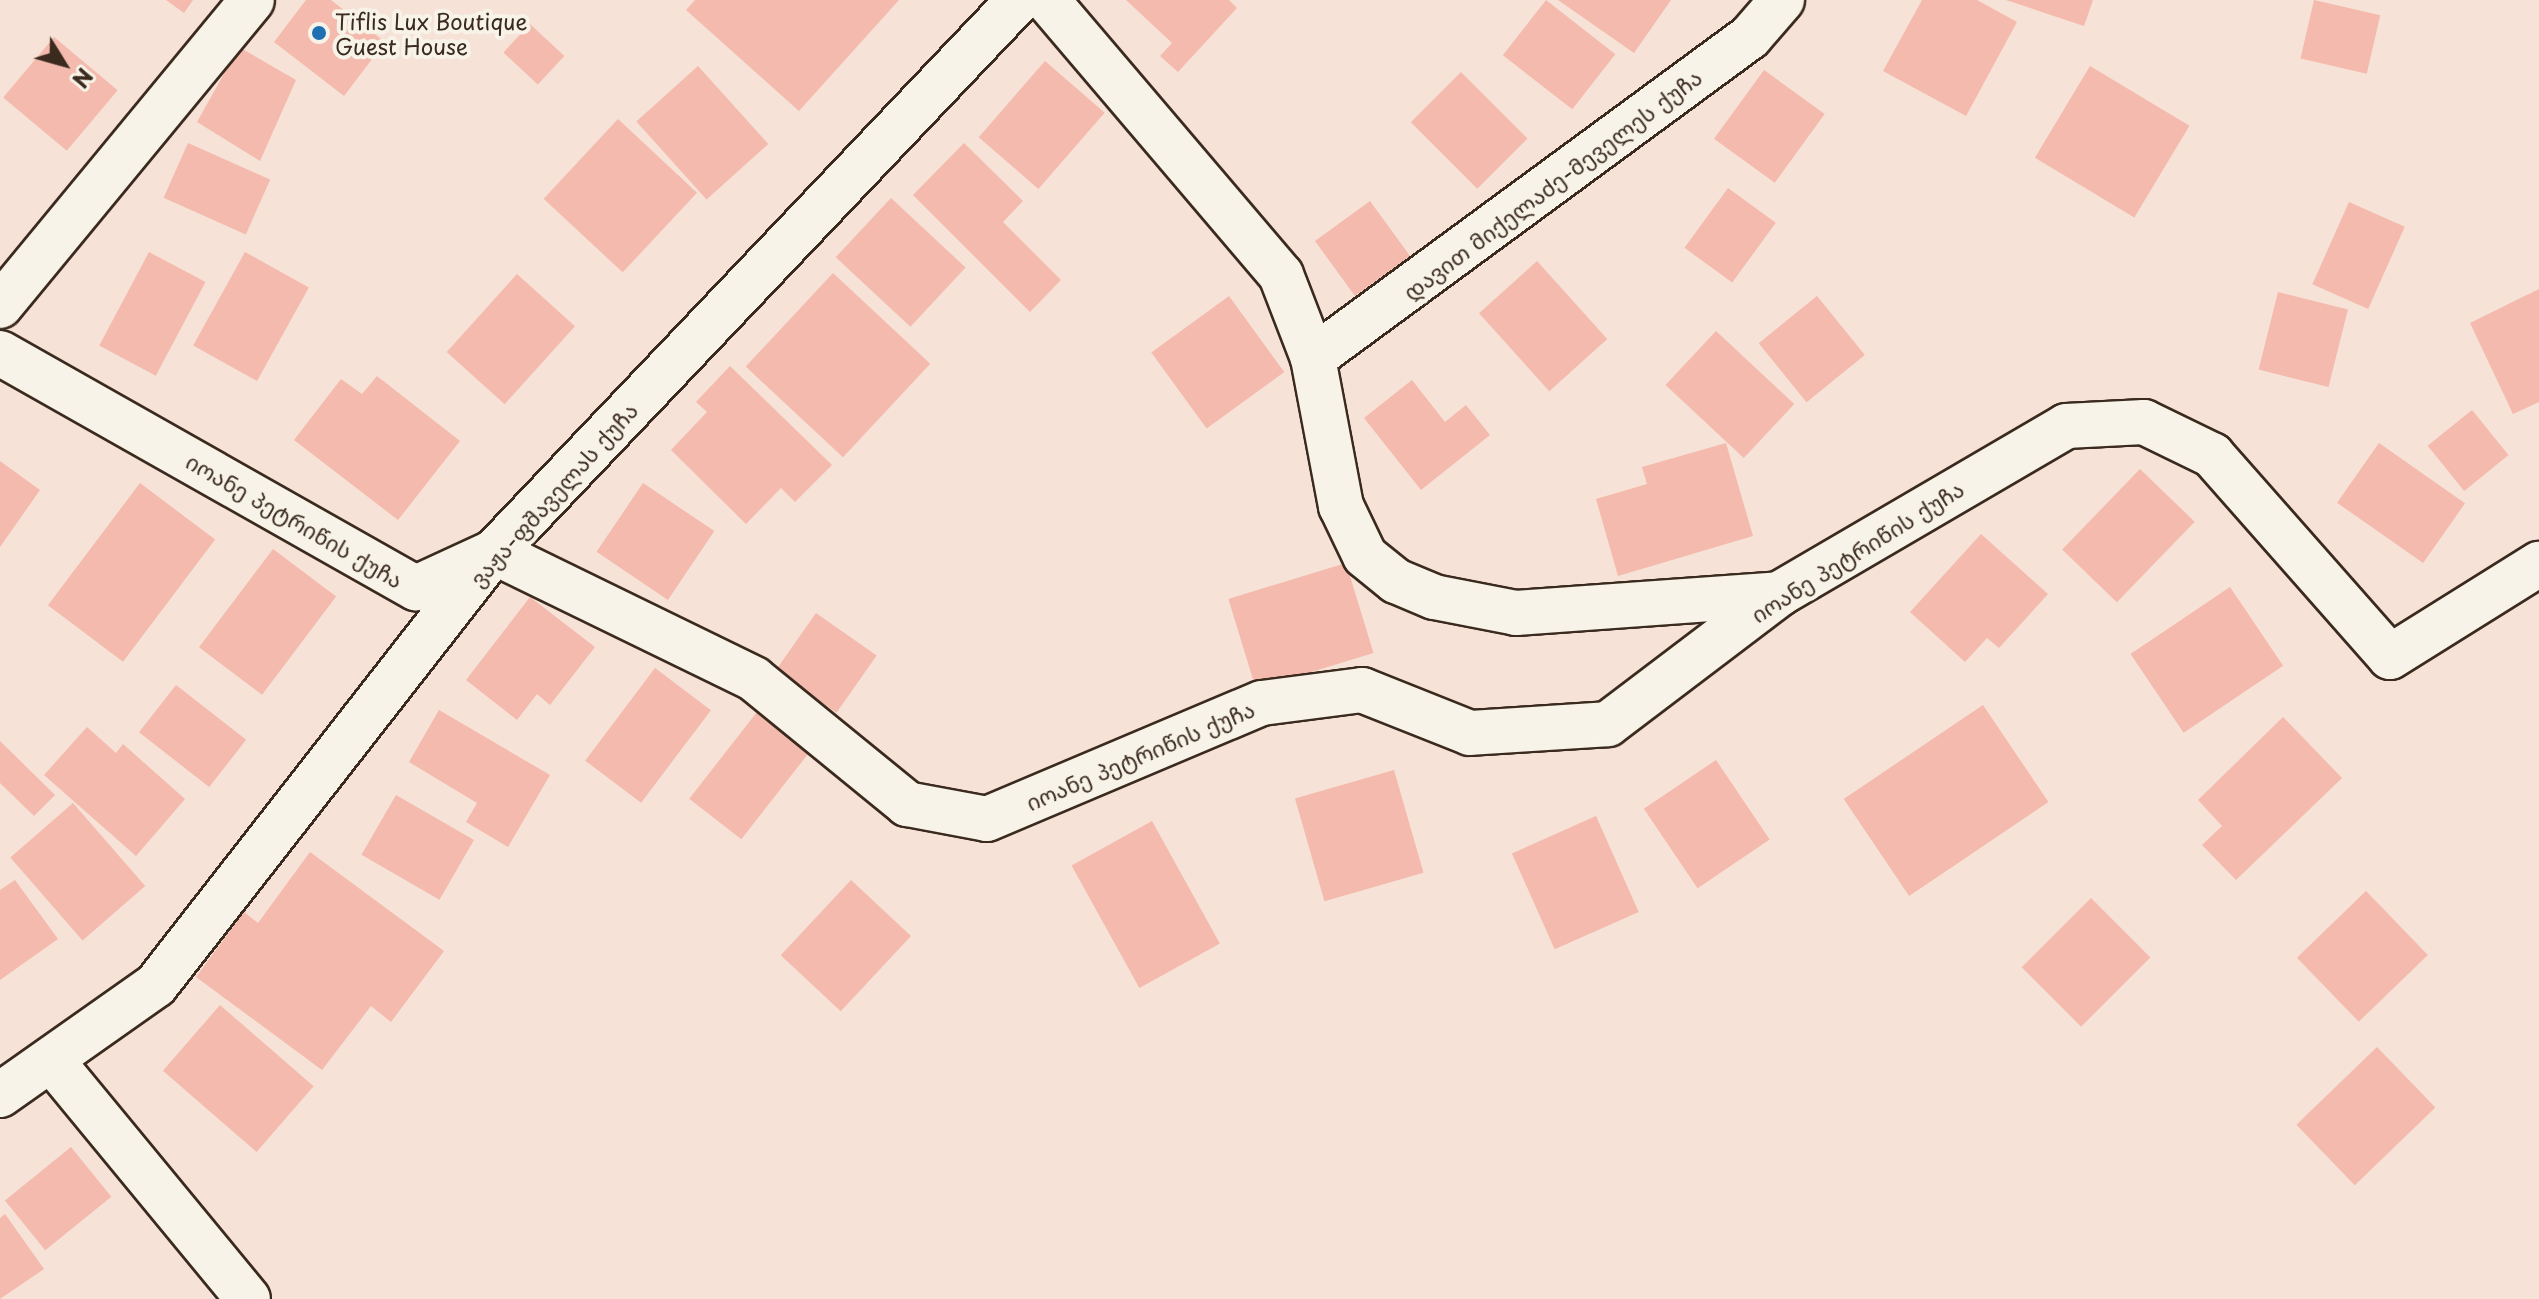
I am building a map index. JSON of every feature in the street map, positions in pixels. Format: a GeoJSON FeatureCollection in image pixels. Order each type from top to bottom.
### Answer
{"type":"FeatureCollection","features":[{"type":"Feature","properties":{"kind":"street"},"geometry":{"type":"LineString","coordinates":[[0,306],[252,0]]}},
{"type":"Feature","properties":{"kind":"street","name":"ვაჟა-ფშაველას ქუჩა"},"geometry":{"type":"LineString","coordinates":[[0,1095],[156,985],[494,552],[1019,0]]}},
{"type":"Feature","properties":{"kind":"street"},"geometry":{"type":"LineString","coordinates":[[1047,0],[1281,275],[1313,358],[1341,506],[1365,556],[1396,581],[1434,597],[1516,613],[1779,594]]}},
{"type":"Feature","properties":{"kind":"street","name":"დავით მიქელაძე-მეველეს ქუჩა"},"geometry":{"type":"LineString","coordinates":[[1313,358],[1750,37],[1782,0]]}},
{"type":"Feature","properties":{"kind":"street","name":"იოანე პეტრიწის ქუჩა"},"geometry":{"type":"LineString","coordinates":[[0,353],[416,588],[494,552],[754,679],[907,804],[987,819],[1262,703],[1362,690],[1470,733],[1608,724],[1779,594],[2066,426],[2144,422],[2212,455],[2390,657],[2539,564]]}},
{"type":"Feature","properties":{"kind":"street"},"geometry":{"type":"LineString","coordinates":[[415,656],[416,588]]}},
{"type":"Feature","properties":{"kind":"street"},"geometry":{"type":"LineString","coordinates":[[52,1061],[248,1299]]}},
{"type":"Feature","properties":{"kind":"building"},"geometry":{"type":"Polygon","coordinates":[[[166,0],[193,0],[184,13],[166,0]]]}},
{"type":"Feature","properties":{"kind":"building"},"geometry":{"type":"Polygon","coordinates":[[[306,0],[331,0],[385,42],[344,96],[274,42],[306,0]]]}},
{"type":"Feature","properties":{"kind":"building"},"geometry":{"type":"Polygon","coordinates":[[[695,0],[899,0],[799,111],[686,10],[695,0]]]}},
{"type":"Feature","properties":{"kind":"building"},"geometry":{"type":"Polygon","coordinates":[[[1126,0],[1229,0],[1237,8],[1178,72],[1160,56],[1172,43],[1126,0]]]}},
{"type":"Feature","properties":{"kind":"building"},"geometry":{"type":"Polygon","coordinates":[[[1546,0],[1615,54],[1572,109],[1503,55],[1546,0]]]}},
{"type":"Feature","properties":{"kind":"building"},"geometry":{"type":"Polygon","coordinates":[[[1558,0],[1671,0],[1634,53],[1558,0]]]}},
{"type":"Feature","properties":{"kind":"building"},"geometry":{"type":"Polygon","coordinates":[[[1922,0],[1977,0],[2017,22],[1966,116],[1883,71],[1922,0]]]}},
{"type":"Feature","properties":{"kind":"building"},"geometry":{"type":"Polygon","coordinates":[[[2006,0],[2093,0],[2084,26],[2006,0]]]}},
{"type":"Feature","properties":{"kind":"building"},"geometry":{"type":"Polygon","coordinates":[[[2314,0],[2380,15],[2367,74],[2301,58],[2314,0]]]}},
{"type":"Feature","properties":{"kind":"building"},"geometry":{"type":"Polygon","coordinates":[[[530,24],[564,56],[538,85],[503,53],[530,24]]]}},
{"type":"Feature","properties":{"kind":"building"},"geometry":{"type":"Polygon","coordinates":[[[54,37],[118,90],[67,151],[3,98],[54,37]]]}},
{"type":"Feature","properties":{"kind":"building"},"geometry":{"type":"Polygon","coordinates":[[[239,47],[296,80],[260,161],[197,122],[239,47]]]}},
{"type":"Feature","properties":{"kind":"building"},"geometry":{"type":"Polygon","coordinates":[[[1045,61],[1105,113],[1038,189],[979,137],[1045,61]]]}},
{"type":"Feature","properties":{"kind":"building"},"geometry":{"type":"Polygon","coordinates":[[[698,66],[768,144],[707,200],[636,122],[698,66]]]}},
{"type":"Feature","properties":{"kind":"building"},"geometry":{"type":"Polygon","coordinates":[[[2090,66],[2189,126],[2134,217],[2035,158],[2090,66]]]}},
{"type":"Feature","properties":{"kind":"building"},"geometry":{"type":"Polygon","coordinates":[[[1764,70],[1825,114],[1775,183],[1714,139],[1764,70]]]}},
{"type":"Feature","properties":{"kind":"building"},"geometry":{"type":"Polygon","coordinates":[[[1461,72],[1527,138],[1477,189],[1411,122],[1461,72]]]}},
{"type":"Feature","properties":{"kind":"building"},"geometry":{"type":"Polygon","coordinates":[[[618,119],[697,193],[623,272],[544,199],[618,119]]]}},
{"type":"Feature","properties":{"kind":"building"},"geometry":{"type":"Polygon","coordinates":[[[188,143],[270,180],[246,234],[164,198],[188,143]]]}},
{"type":"Feature","properties":{"kind":"building"},"geometry":{"type":"Polygon","coordinates":[[[964,143],[1023,201],[1003,222],[1061,280],[1030,312],[913,195],[964,143]]]}},
{"type":"Feature","properties":{"kind":"building"},"geometry":{"type":"Polygon","coordinates":[[[1728,188],[1776,223],[1732,283],[1685,248],[1728,188]]]}},
{"type":"Feature","properties":{"kind":"building"},"geometry":{"type":"Polygon","coordinates":[[[891,198],[966,268],[910,327],[836,257],[891,198]]]}},
{"type":"Feature","properties":{"kind":"building"},"geometry":{"type":"Polygon","coordinates":[[[1370,201],[1410,256],[1355,296],[1315,241],[1370,201]]]}},
{"type":"Feature","properties":{"kind":"building"},"geometry":{"type":"Polygon","coordinates":[[[2349,202],[2405,227],[2368,309],[2312,284],[2349,202]]]}},
{"type":"Feature","properties":{"kind":"building"},"geometry":{"type":"Polygon","coordinates":[[[149,252],[206,282],[156,376],[99,346],[149,252]]]}},
{"type":"Feature","properties":{"kind":"building"},"geometry":{"type":"Polygon","coordinates":[[[245,252],[309,287],[257,381],[193,346],[245,252]]]}},
{"type":"Feature","properties":{"kind":"building"},"geometry":{"type":"Polygon","coordinates":[[[1537,261],[1607,339],[1549,391],[1479,313],[1537,261]]]}},
{"type":"Feature","properties":{"kind":"building"},"geometry":{"type":"Polygon","coordinates":[[[833,273],[930,364],[843,457],[746,367],[833,273]]]}},
{"type":"Feature","properties":{"kind":"building"},"geometry":{"type":"Polygon","coordinates":[[[517,274],[575,326],[505,404],[447,352],[517,274]]]}},
{"type":"Feature","properties":{"kind":"building"},"geometry":{"type":"Polygon","coordinates":[[[2539,289],[2539,402],[2513,414],[2470,323],[2539,289]]]}},
{"type":"Feature","properties":{"kind":"building"},"geometry":{"type":"Polygon","coordinates":[[[2278,292],[2348,309],[2329,387],[2259,370],[2278,292]]]}},
{"type":"Feature","properties":{"kind":"building"},"geometry":{"type":"Polygon","coordinates":[[[1229,296],[1284,372],[1207,428],[1151,352],[1229,296]]]}},
{"type":"Feature","properties":{"kind":"building"},"geometry":{"type":"Polygon","coordinates":[[[1817,296],[1865,355],[1807,402],[1759,343],[1817,296]]]}},
{"type":"Feature","properties":{"kind":"building"},"geometry":{"type":"Polygon","coordinates":[[[1716,331],[1794,404],[1744,458],[1666,385],[1716,331]]]}},
{"type":"Feature","properties":{"kind":"building"},"geometry":{"type":"Polygon","coordinates":[[[730,366],[832,465],[795,502],[781,488],[746,524],[671,450],[707,412],[696,402],[730,366]]]}},
{"type":"Feature","properties":{"kind":"building"},"geometry":{"type":"Polygon","coordinates":[[[377,376],[460,441],[398,520],[294,440],[341,379],[362,394],[377,376]]]}},
{"type":"Feature","properties":{"kind":"building"},"geometry":{"type":"Polygon","coordinates":[[[1412,380],[1445,422],[1466,405],[1490,435],[1421,490],[1364,418],[1412,380]]]}},
{"type":"Feature","properties":{"kind":"building"},"geometry":{"type":"Polygon","coordinates":[[[2472,410],[2509,455],[2464,491],[2428,446],[2472,410]]]}},
{"type":"Feature","properties":{"kind":"building"},"geometry":{"type":"Polygon","coordinates":[[[1726,443],[1753,536],[1618,576],[1596,499],[1647,484],[1642,467],[1726,443]]]}},
{"type":"Feature","properties":{"kind":"building"},"geometry":{"type":"Polygon","coordinates":[[[2379,443],[2465,503],[2423,563],[2337,503],[2379,443]]]}},
{"type":"Feature","properties":{"kind":"building"},"geometry":{"type":"Polygon","coordinates":[[[0,461],[40,490],[0,547],[0,461]]]}},
{"type":"Feature","properties":{"kind":"building"},"geometry":{"type":"Polygon","coordinates":[[[2140,469],[2195,522],[2117,602],[2062,550],[2140,469]]]}},
{"type":"Feature","properties":{"kind":"building"},"geometry":{"type":"Polygon","coordinates":[[[140,483],[215,540],[123,662],[48,605],[140,483]]]}},
{"type":"Feature","properties":{"kind":"building"},"geometry":{"type":"Polygon","coordinates":[[[643,483],[714,531],[668,600],[597,552],[643,483]]]}},
{"type":"Feature","properties":{"kind":"building"},"geometry":{"type":"Polygon","coordinates":[[[1981,534],[2048,594],[1999,648],[1987,638],[1965,662],[1910,612],[1981,534]]]}},
{"type":"Feature","properties":{"kind":"building"},"geometry":{"type":"Polygon","coordinates":[[[273,549],[336,597],[262,695],[199,647],[273,549]]]}},
{"type":"Feature","properties":{"kind":"building"},"geometry":{"type":"Polygon","coordinates":[[[1346,563],[1373,653],[1256,689],[1228,599],[1346,563]]]}},
{"type":"Feature","properties":{"kind":"building"},"geometry":{"type":"Polygon","coordinates":[[[2230,587],[2283,666],[2184,733],[2131,654],[2230,587]]]}},
{"type":"Feature","properties":{"kind":"building"},"geometry":{"type":"Polygon","coordinates":[[[530,597],[595,647],[550,705],[537,694],[517,720],[466,680],[530,597]]]}},
{"type":"Feature","properties":{"kind":"building"},"geometry":{"type":"Polygon","coordinates":[[[816,613],[877,655],[836,713],[776,670],[816,613]]]}},
{"type":"Feature","properties":{"kind":"building"},"geometry":{"type":"Polygon","coordinates":[[[655,668],[711,710],[641,803],[585,761],[655,668]]]}},
{"type":"Feature","properties":{"kind":"building"},"geometry":{"type":"Polygon","coordinates":[[[176,685],[246,740],[209,787],[139,732],[176,685]]]}},
{"type":"Feature","properties":{"kind":"building"},"geometry":{"type":"Polygon","coordinates":[[[1983,705],[2048,802],[1909,896],[1844,799],[1983,705]]]}},
{"type":"Feature","properties":{"kind":"building"},"geometry":{"type":"Polygon","coordinates":[[[439,710],[550,775],[508,847],[466,822],[477,803],[409,762],[439,710]]]}},
{"type":"Feature","properties":{"kind":"building"},"geometry":{"type":"Polygon","coordinates":[[[757,712],[809,753],[741,839],[689,799],[757,712]]]}},
{"type":"Feature","properties":{"kind":"building"},"geometry":{"type":"Polygon","coordinates":[[[2283,717],[2342,778],[2236,880],[2202,845],[2222,826],[2198,800],[2283,717]]]}},
{"type":"Feature","properties":{"kind":"building"},"geometry":{"type":"Polygon","coordinates":[[[87,727],[116,753],[123,744],[185,799],[136,856],[44,775],[87,727]]]}},
{"type":"Feature","properties":{"kind":"building"},"geometry":{"type":"Polygon","coordinates":[[[0,741],[55,795],[34,816],[0,783],[0,741]]]}},
{"type":"Feature","properties":{"kind":"building"},"geometry":{"type":"Polygon","coordinates":[[[1716,760],[1770,840],[1698,888],[1644,809],[1716,760]]]}},
{"type":"Feature","properties":{"kind":"building"},"geometry":{"type":"Polygon","coordinates":[[[1394,770],[1423,873],[1324,901],[1295,798],[1394,770]]]}},
{"type":"Feature","properties":{"kind":"building"},"geometry":{"type":"Polygon","coordinates":[[[396,795],[474,840],[439,900],[362,855],[396,795]]]}},
{"type":"Feature","properties":{"kind":"building"},"geometry":{"type":"Polygon","coordinates":[[[73,803],[145,886],[83,940],[10,857],[73,803]]]}},
{"type":"Feature","properties":{"kind":"building"},"geometry":{"type":"Polygon","coordinates":[[[1596,816],[1639,912],[1555,949],[1512,853],[1596,816]]]}},
{"type":"Feature","properties":{"kind":"building"},"geometry":{"type":"Polygon","coordinates":[[[1152,821],[1220,943],[1139,988],[1072,866],[1152,821]]]}},
{"type":"Feature","properties":{"kind":"building"},"geometry":{"type":"Polygon","coordinates":[[[310,852],[444,951],[391,1022],[371,1006],[322,1070],[196,977],[244,912],[258,923],[310,852]]]}},
{"type":"Feature","properties":{"kind":"building"},"geometry":{"type":"Polygon","coordinates":[[[15,880],[58,939],[0,980],[0,890],[15,880]]]}},
{"type":"Feature","properties":{"kind":"building"},"geometry":{"type":"Polygon","coordinates":[[[851,880],[911,936],[841,1011],[781,955],[851,880]]]}},
{"type":"Feature","properties":{"kind":"building"},"geometry":{"type":"Polygon","coordinates":[[[2366,891],[2428,955],[2359,1022],[2297,958],[2366,891]]]}},
{"type":"Feature","properties":{"kind":"building"},"geometry":{"type":"Polygon","coordinates":[[[2091,898],[2150,957],[2081,1027],[2022,967],[2091,898]]]}},
{"type":"Feature","properties":{"kind":"building"},"geometry":{"type":"Polygon","coordinates":[[[220,1005],[314,1086],[257,1152],[163,1071],[220,1005]]]}},
{"type":"Feature","properties":{"kind":"building"},"geometry":{"type":"Polygon","coordinates":[[[2377,1047],[2435,1107],[2355,1185],[2296,1125],[2377,1047]]]}},
{"type":"Feature","properties":{"kind":"building"},"geometry":{"type":"Polygon","coordinates":[[[71,1147],[111,1197],[45,1250],[5,1200],[71,1147]]]}},
{"type":"Feature","properties":{"kind":"building"},"geometry":{"type":"Polygon","coordinates":[[[5,1214],[44,1269],[0,1299],[0,1218],[5,1214]]]}},
{"type":"Feature","properties":{"kind":"place","name":"Tiflis Lux Boutique Guest House"},"geometry":{"type":"Point","coordinates":[319,33]}}]}
